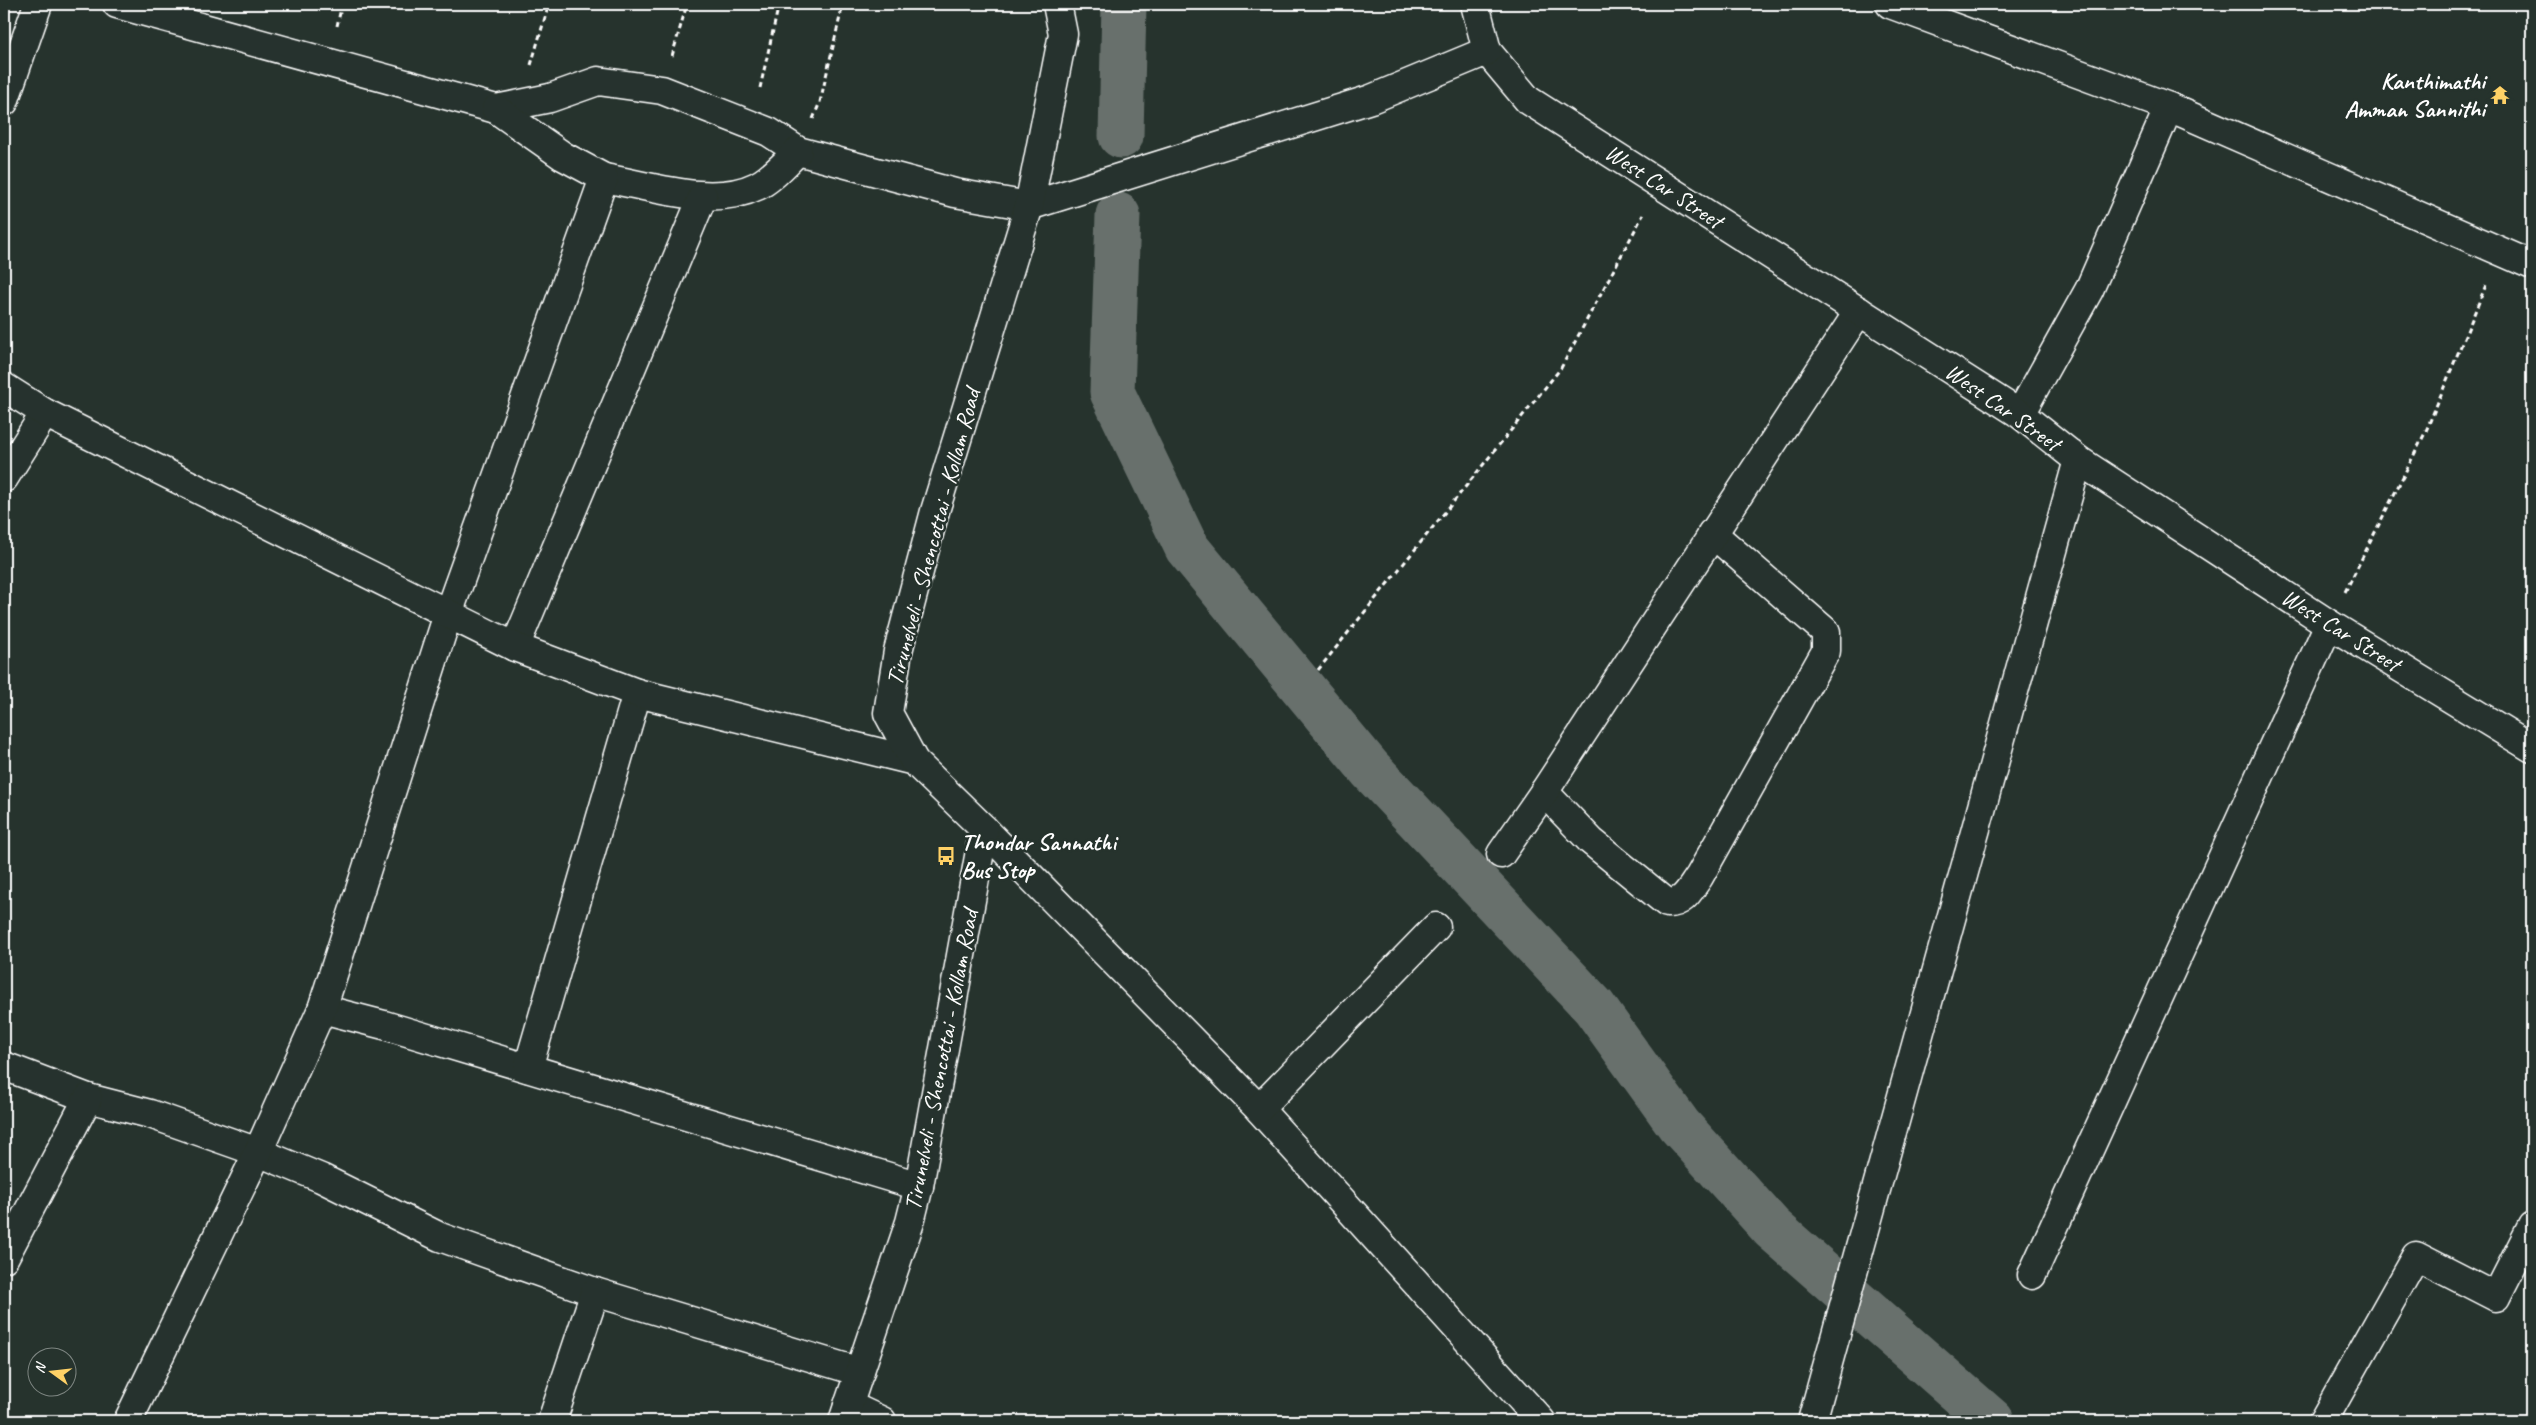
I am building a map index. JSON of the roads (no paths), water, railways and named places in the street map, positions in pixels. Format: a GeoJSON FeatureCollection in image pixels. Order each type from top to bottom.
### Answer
{"type":"FeatureCollection","features":[{"type":"Feature","properties":{"kind":"street"},"geometry":{"type":"LineString","coordinates":[[4,102],[38,4]]}},
{"type":"Feature","properties":{"kind":"street"},"geometry":{"type":"LineString","coordinates":[[117,4],[508,106],[550,98],[598,81],[662,90],[769,132],[798,151],[955,193],[1029,206],[1371,99],[1487,51],[1475,4]]}},
{"type":"Feature","properties":{"kind":"street","name":"Tirunelveli - Shencottai - Kollam Road"},"geometry":{"type":"LineString","coordinates":[[845,1413],[910,1222],[919,1186],[984,829],[914,761],[888,713],[898,651],[935,511],[1029,206],[1063,34],[1056,4]]}},
{"type":"Feature","properties":{"kind":"street"},"geometry":{"type":"LineString","coordinates":[[1890,4],[2169,107],[2532,265]]}},
{"type":"Feature","properties":{"kind":"street","name":"West Car Street"},"geometry":{"type":"LineString","coordinates":[[1487,51],[1528,100],[2020,414],[2078,460],[2329,624],[2532,748]]}},
{"type":"Feature","properties":{"kind":"street"},"geometry":{"type":"LineString","coordinates":[[508,106],[563,156],[604,178],[703,196],[728,196],[758,186],[798,151]]}},
{"type":"Feature","properties":{"kind":"street"},"geometry":{"type":"LineString","coordinates":[[2020,414],[2089,290],[2169,107]]}},
{"type":"Feature","properties":{"kind":"street"},"geometry":{"type":"LineString","coordinates":[[128,1421],[258,1152],[322,1009],[448,614],[604,178]]}},
{"type":"Feature","properties":{"kind":"street"},"geometry":{"type":"LineString","coordinates":[[515,647],[703,196]]}},
{"type":"Feature","properties":{"kind":"street"},"geometry":{"type":"LineString","coordinates":[[1501,854],[1544,792],[1858,311]]}},
{"type":"Feature","properties":{"kind":"street"},"geometry":{"type":"LineString","coordinates":[[4,388],[45,413],[515,647],[636,693],[914,761]]}},
{"type":"Feature","properties":{"kind":"street"},"geometry":{"type":"LineString","coordinates":[[4,478],[45,413]]}},
{"type":"Feature","properties":{"kind":"street"},"geometry":{"type":"LineString","coordinates":[[1812,1421],[2078,460]]}},
{"type":"Feature","properties":{"kind":"street"},"geometry":{"type":"LineString","coordinates":[[1544,792],[1591,841],[1667,902],[1675,903],[1683,899],[1699,877],[1826,651],[1826,632],[1712,533]]}},
{"type":"Feature","properties":{"kind":"street"},"geometry":{"type":"LineString","coordinates":[[2032,1275],[2329,624]]}},
{"type":"Feature","properties":{"kind":"street"},"geometry":{"type":"LineString","coordinates":[[528,1068],[636,693]]}},
{"type":"Feature","properties":{"kind":"street"},"geometry":{"type":"LineString","coordinates":[[984,829],[1259,1109],[1542,1421]]}},
{"type":"Feature","properties":{"kind":"street"},"geometry":{"type":"LineString","coordinates":[[1259,1109],[1436,927]]}},
{"type":"Feature","properties":{"kind":"street"},"geometry":{"type":"LineString","coordinates":[[322,1009],[384,1025],[919,1186]]}},
{"type":"Feature","properties":{"kind":"street"},"geometry":{"type":"LineString","coordinates":[[4,1066],[88,1098],[150,1114],[258,1152],[321,1178],[440,1237],[596,1292],[860,1372]]}},
{"type":"Feature","properties":{"kind":"street"},"geometry":{"type":"LineString","coordinates":[[4,1258],[88,1098]]}},
{"type":"Feature","properties":{"kind":"street"},"geometry":{"type":"LineString","coordinates":[[2323,1421],[2416,1256],[2496,1297],[2532,1226]]}},
{"type":"Feature","properties":{"kind":"street"},"geometry":{"type":"LineString","coordinates":[[552,1421],[596,1292]]}},
{"type":"Feature","properties":{"kind":"street"},"geometry":{"type":"LineString","coordinates":[[845,1413],[882,1421]]}},
{"type":"Feature","properties":{"kind":"waterway"},"geometry":{"type":"LineString","coordinates":[[1121,136],[1124,4]]}},
{"type":"Feature","properties":{"kind":"waterway"},"geometry":{"type":"LineString","coordinates":[[1118,215],[1112,392],[1187,548],[1370,769],[1594,1007],[1679,1125],[1772,1228],[1992,1421]]}},
{"type":"Feature","properties":{"kind":"place","name":"Kanthimathi Amman Sannithi"},"geometry":{"type":"Point","coordinates":[2500,95]}},
{"type":"Feature","properties":{"kind":"place","name":"Thondar Sannathi Bus Stop"},"geometry":{"type":"Point","coordinates":[946,856]}}]}
